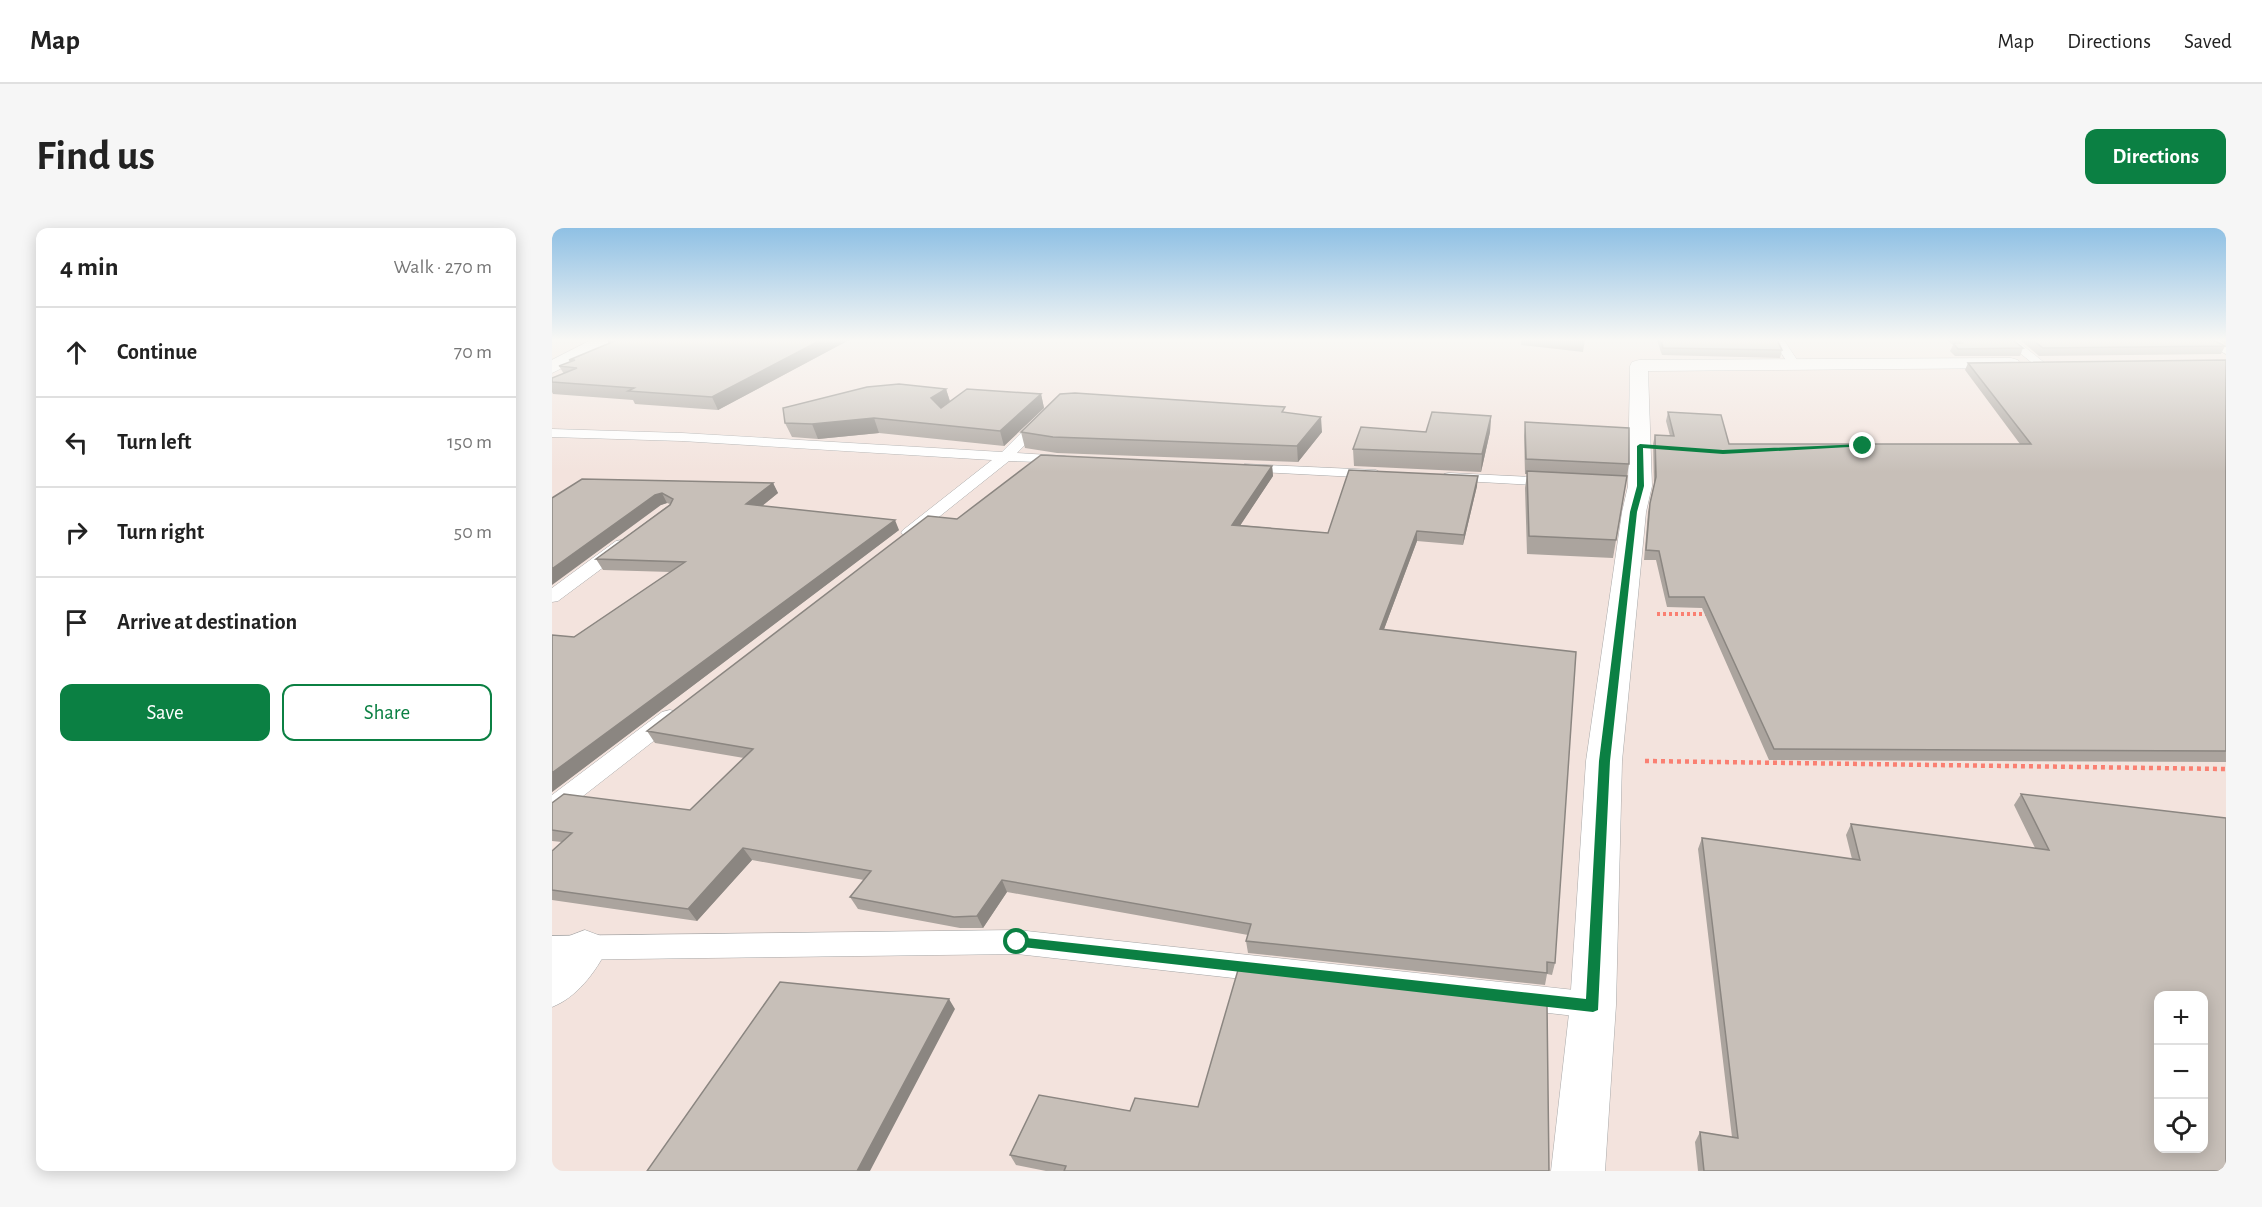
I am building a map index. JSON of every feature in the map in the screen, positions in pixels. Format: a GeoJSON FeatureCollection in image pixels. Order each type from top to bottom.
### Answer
{"type":"FeatureCollection","features":[{"type":"Feature","properties":{"kind":"street"},"geometry":{"type":"LineString","coordinates":[[1578,1171],[1593,1005],[1604,761],[1634,512],[1638,384]]}},
{"type":"Feature","properties":{"kind":"street"},"geometry":{"type":"LineString","coordinates":[[552,987],[568,949]]}},
{"type":"Feature","properties":{"kind":"lane"},"geometry":{"type":"LineString","coordinates":[[896,543],[1005,457],[1056,407]]}},
{"type":"Feature","properties":{"kind":"lane"},"geometry":{"type":"LineString","coordinates":[[552,432],[682,437],[1075,460]]}},
{"type":"Feature","properties":{"kind":"lane"},"geometry":{"type":"LineString","coordinates":[[1228,467],[1393,475]]}},
{"type":"Feature","properties":{"kind":"lane"},"geometry":{"type":"LineString","coordinates":[[1428,476],[1570,483]]}},
{"type":"Feature","properties":{"kind":"lane"},"geometry":{"type":"LineString","coordinates":[[552,597],[632,537]]}},
{"type":"Feature","properties":{"kind":"lane"},"geometry":{"type":"LineString","coordinates":[[552,808],[683,708]]}},
{"type":"Feature","properties":{"kind":"lane"},"geometry":{"type":"LineString","coordinates":[[568,949],[1017,942],[1593,1005]]}},
{"type":"Feature","properties":{"kind":"path"},"geometry":{"type":"LineString","coordinates":[[1623,614],[1718,614]]}},
{"type":"Feature","properties":{"kind":"path"},"geometry":{"type":"LineString","coordinates":[[1604,761],[2226,769]]}},
{"type":"Feature","properties":{"kind":"shaded area"},"geometry":{"type":"Polygon","coordinates":[[[552,384],[2226,384],[2226,1171],[552,1171],[552,384]]]}},
{"type":"Feature","properties":{"kind":"building"},"geometry":{"type":"Polygon","coordinates":[[[579,384],[737,384],[712,397],[628,391],[634,388],[579,384]]]}},
{"type":"Feature","properties":{"kind":"building"},"geometry":{"type":"Polygon","coordinates":[[[899,384],[946,389],[931,398],[941,408],[967,389],[1041,394],[1000,431],[874,418],[812,424],[785,423],[783,408],[867,387],[899,384]]]}},
{"type":"Feature","properties":{"kind":"building"},"geometry":{"type":"Polygon","coordinates":[[[1984,384],[2226,384],[2226,751],[1774,749],[1704,597],[1669,597],[1659,551],[1646,550],[1650,503],[1656,477],[1655,435],[1674,436],[1668,412],[1721,415],[1729,444],[2031,444],[1984,384]]]}},
{"type":"Feature","properties":{"kind":"building"},"geometry":{"type":"Polygon","coordinates":[[[1075,393],[1285,407],[1282,412],[1321,417],[1297,446],[1053,437],[1021,432],[1060,394],[1075,393]]]}},
{"type":"Feature","properties":{"kind":"building"},"geometry":{"type":"Polygon","coordinates":[[[1432,412],[1491,416],[1482,454],[1353,449],[1361,427],[1426,432],[1432,412]]]}},
{"type":"Feature","properties":{"kind":"building"},"geometry":{"type":"Polygon","coordinates":[[[1525,422],[1629,428],[1629,464],[1526,459],[1525,422]]]}},
{"type":"Feature","properties":{"kind":"building"},"geometry":{"type":"Polygon","coordinates":[[[1041,455],[1272,466],[1232,525],[1328,533],[1349,470],[1478,476],[1464,535],[1417,531],[1380,629],[1576,652],[1555,963],[1547,962],[1547,973],[1246,941],[1251,924],[1002,880],[977,916],[954,917],[850,897],[871,871],[743,848],[688,909],[552,890],[552,851],[572,833],[552,830],[552,803],[564,794],[690,810],[753,749],[647,731],[928,516],[957,519],[1041,455]]]}},
{"type":"Feature","properties":{"kind":"building"},"geometry":{"type":"Polygon","coordinates":[[[1527,471],[1627,476],[1616,540],[1529,536],[1527,471]]]}},
{"type":"Feature","properties":{"kind":"building"},"geometry":{"type":"Polygon","coordinates":[[[582,479],[773,483],[746,504],[895,520],[552,773],[552,635],[574,637],[685,562],[596,559],[670,505],[673,499],[662,493],[655,495],[552,569],[552,498],[582,479]]]}},
{"type":"Feature","properties":{"kind":"building"},"geometry":{"type":"Polygon","coordinates":[[[2021,794],[2226,818],[2226,1171],[1704,1171],[1700,1132],[1738,1138],[1702,838],[1860,860],[1851,824],[2049,850],[2021,794]]]}},
{"type":"Feature","properties":{"kind":"building"},"geometry":{"type":"Polygon","coordinates":[[[1238,970],[1547,1004],[1549,1171],[1064,1171],[1066,1166],[1010,1155],[1039,1095],[1130,1111],[1135,1098],[1198,1107],[1238,970]]]}},
{"type":"Feature","properties":{"kind":"building"},"geometry":{"type":"Polygon","coordinates":[[[780,982],[949,999],[857,1171],[647,1171],[780,982]]]}},
{"type":"Feature","properties":{"kind":"route"},"geometry":{"type":"LineString","coordinates":[[1017,942],[1593,1005],[1604,761],[1634,512],[1640,486],[1640,446],[1723,452],[1863,446]]}}]}
